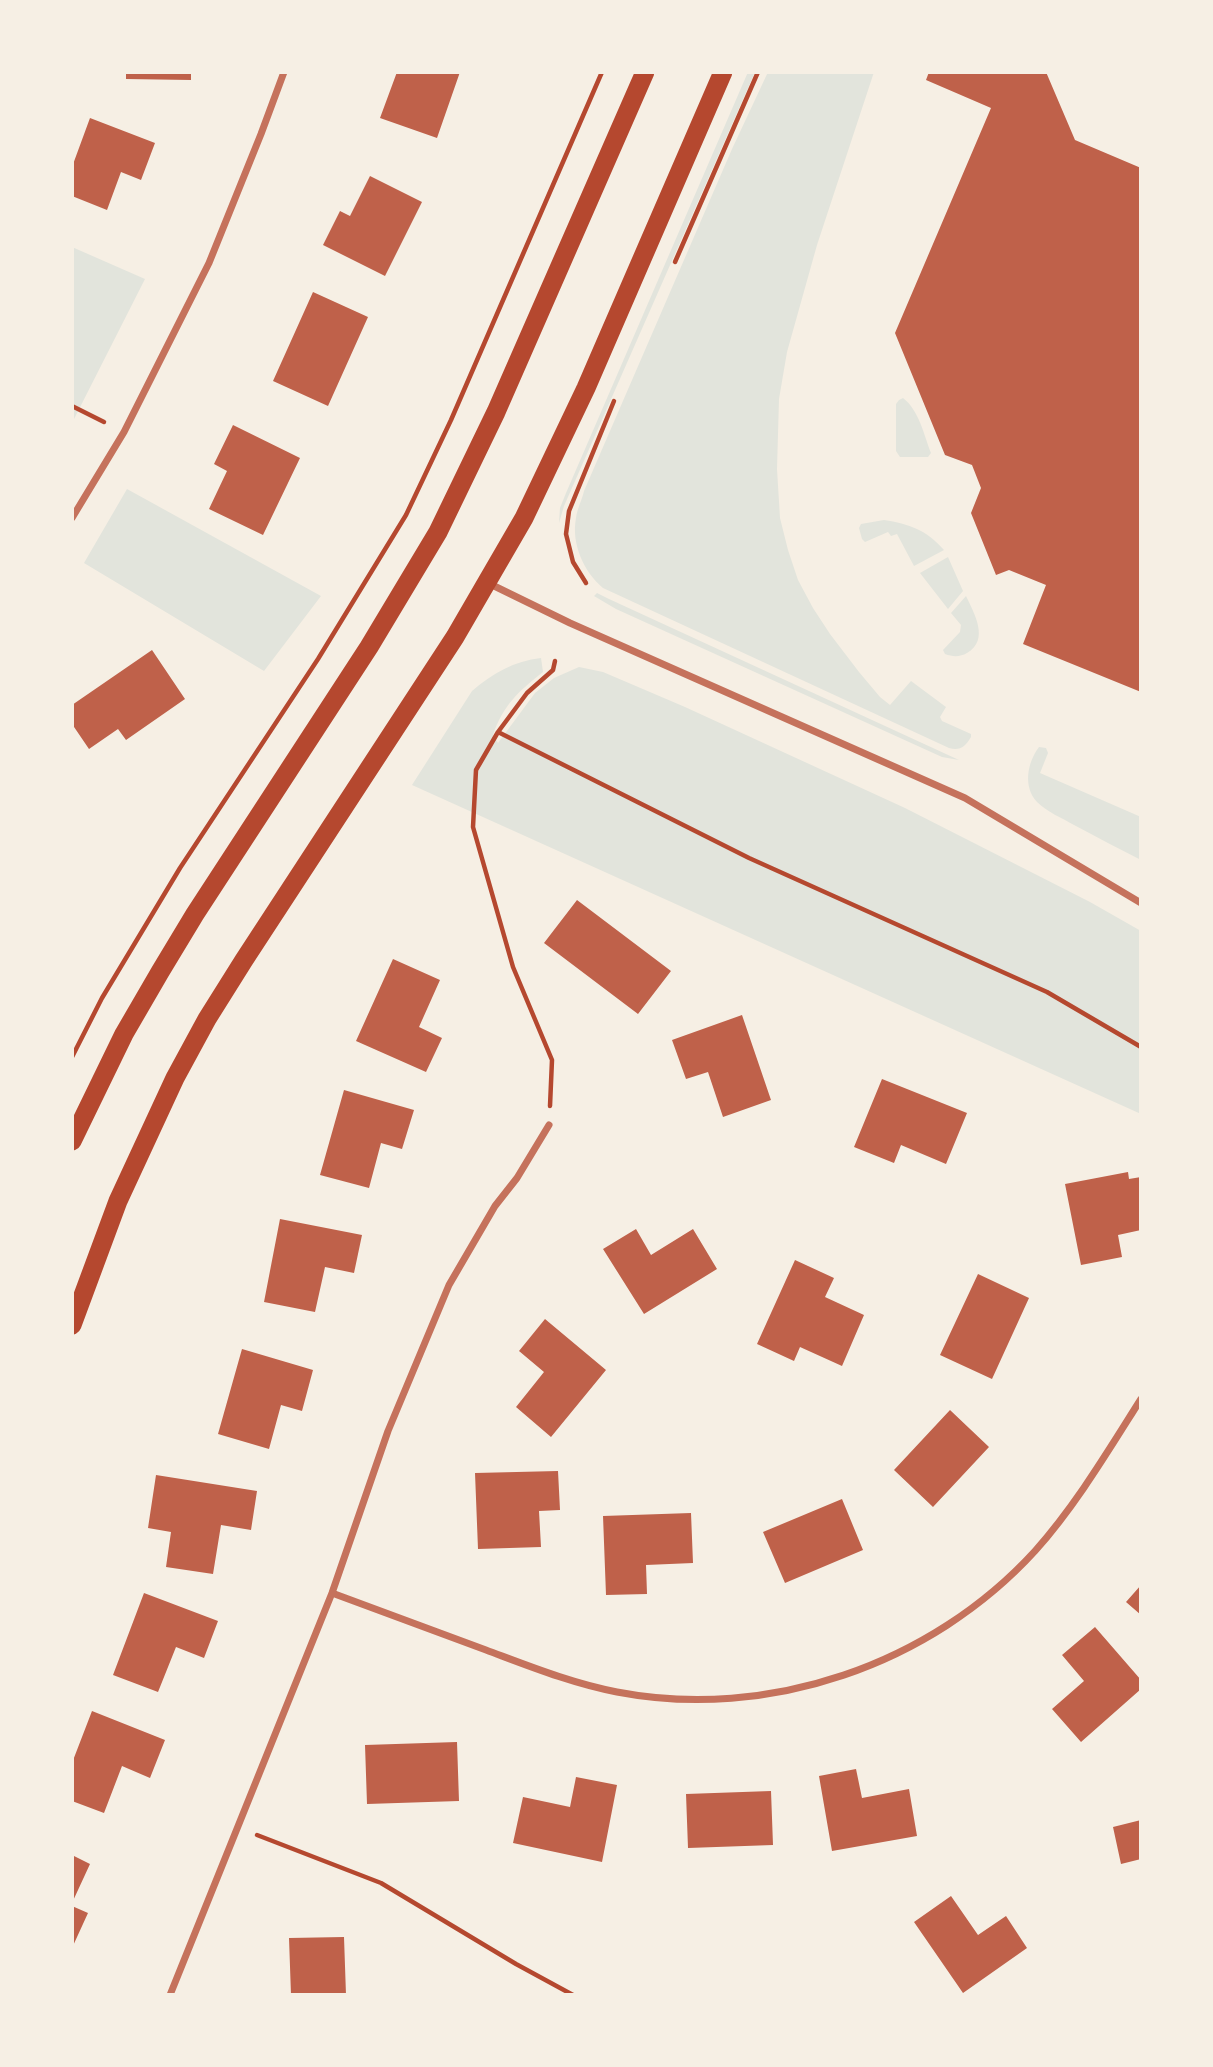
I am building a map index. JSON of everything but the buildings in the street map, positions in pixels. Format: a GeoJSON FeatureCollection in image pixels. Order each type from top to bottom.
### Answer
{"type":"FeatureCollection","features":[{"type":"Feature","properties":{"kind":"highway"},"geometry":{"type":"LineString","coordinates":[[72,1141],[124,1034],[159,972],[362,659],[438,532],[501,401],[645,72]]}},
{"type":"Feature","properties":{"kind":"highway"},"geometry":{"type":"LineString","coordinates":[[72,1325],[123,1189],[175,1078],[208,1019],[488,583],[524,518],[560,444],[723,72]]}},
{"type":"Feature","properties":{"kind":"street"},"geometry":{"type":"LineString","coordinates":[[72,518],[124,432],[209,263],[284,72]]}},
{"type":"Feature","properties":{"kind":"street"},"geometry":{"type":"LineString","coordinates":[[488,583],[570,623],[965,798],[1141,903]]}},
{"type":"Feature","properties":{"kind":"street"},"geometry":{"type":"LineString","coordinates":[[170,1995],[332,1593],[388,1431],[449,1285],[495,1206],[517,1178],[549,1125]]}},
{"type":"Feature","properties":{"kind":"street"},"geometry":{"type":"LineString","coordinates":[[332,1593],[559,1678],[617,1692],[662,1698],[727,1699],[796,1689],[856,1672],[919,1643],[984,1600],[1034,1551],[1059,1521],[1141,1399]]}},
{"type":"Feature","properties":{"kind":"path"},"geometry":{"type":"LineString","coordinates":[[72,1057],[102,998],[180,868],[317,659],[406,515],[451,420],[602,72]]}},
{"type":"Feature","properties":{"kind":"path"},"geometry":{"type":"LineString","coordinates":[[673,267],[758,72]]}},
{"type":"Feature","properties":{"kind":"path"},"geometry":{"type":"LineString","coordinates":[[586,583],[573,562],[566,534],[569,511],[619,391]]}},
{"type":"Feature","properties":{"kind":"path"},"geometry":{"type":"LineString","coordinates":[[72,406],[124,432]]}},
{"type":"Feature","properties":{"kind":"path"},"geometry":{"type":"LineString","coordinates":[[549,1125],[552,1060],[513,967],[473,827],[476,770],[498,732],[527,693],[553,670],[555,661]]}},
{"type":"Feature","properties":{"kind":"path"},"geometry":{"type":"LineString","coordinates":[[498,732],[749,858],[1047,992],[1141,1047]]}},
{"type":"Feature","properties":{"kind":"path"},"geometry":{"type":"LineString","coordinates":[[236,1828],[381,1883],[573,1995]]}},
{"type":"Feature","properties":{"kind":"shaded area"},"geometry":{"type":"Polygon","coordinates":[[[748,72],[755,72],[564,506],[559,523],[560,508],[566,493],[748,72]]]}},
{"type":"Feature","properties":{"kind":"shaded area"},"geometry":{"type":"Polygon","coordinates":[[[768,72],[874,72],[817,245],[787,352],[779,399],[777,469],[780,518],[788,550],[798,580],[813,608],[880,697],[890,705],[911,681],[946,707],[940,717],[942,721],[971,734],[967,743],[959,748],[949,748],[603,588],[590,574],[577,547],[576,518],[584,491],[768,72]]]}},
{"type":"Feature","properties":{"kind":"shaded area"},"geometry":{"type":"Polygon","coordinates":[[[72,247],[145,279],[72,423],[72,247]]]}},
{"type":"Feature","properties":{"kind":"shaded area"},"geometry":{"type":"Polygon","coordinates":[[[903,398],[909,403],[920,423],[931,453],[928,457],[900,457],[896,451],[896,404],[903,398]]]}},
{"type":"Feature","properties":{"kind":"shaded area"},"geometry":{"type":"Polygon","coordinates":[[[127,489],[321,596],[264,671],[84,563],[127,489]]]}},
{"type":"Feature","properties":{"kind":"shaded area"},"geometry":{"type":"Polygon","coordinates":[[[884,520],[917,529],[931,537],[944,550],[914,566],[897,534],[891,536],[888,532],[865,542],[862,539],[859,528],[861,524],[884,520]]]}},
{"type":"Feature","properties":{"kind":"shaded area"},"geometry":{"type":"Polygon","coordinates":[[[948,557],[963,591],[948,609],[920,573],[948,557]]]}},
{"type":"Feature","properties":{"kind":"shaded area"},"geometry":{"type":"Polygon","coordinates":[[[597,593],[959,760],[942,757],[616,609],[594,596],[597,593]]]}},
{"type":"Feature","properties":{"kind":"shaded area"},"geometry":{"type":"Polygon","coordinates":[[[966,596],[978,626],[978,641],[974,648],[964,654],[951,656],[943,650],[960,632],[961,625],[951,613],[966,596]]]}},
{"type":"Feature","properties":{"kind":"shaded area"},"geometry":{"type":"Polygon","coordinates":[[[541,658],[543,672],[519,692],[502,715],[493,735],[498,743],[535,693],[554,678],[579,667],[603,672],[905,808],[1090,902],[1141,931],[1141,1114],[412,785],[472,691],[504,669],[541,658]]]}},
{"type":"Feature","properties":{"kind":"shaded area"},"geometry":{"type":"Polygon","coordinates":[[[1039,747],[1046,748],[1048,753],[1040,773],[1141,817],[1141,860],[1055,815],[1037,802],[1030,789],[1028,775],[1039,747]]]}}]}
